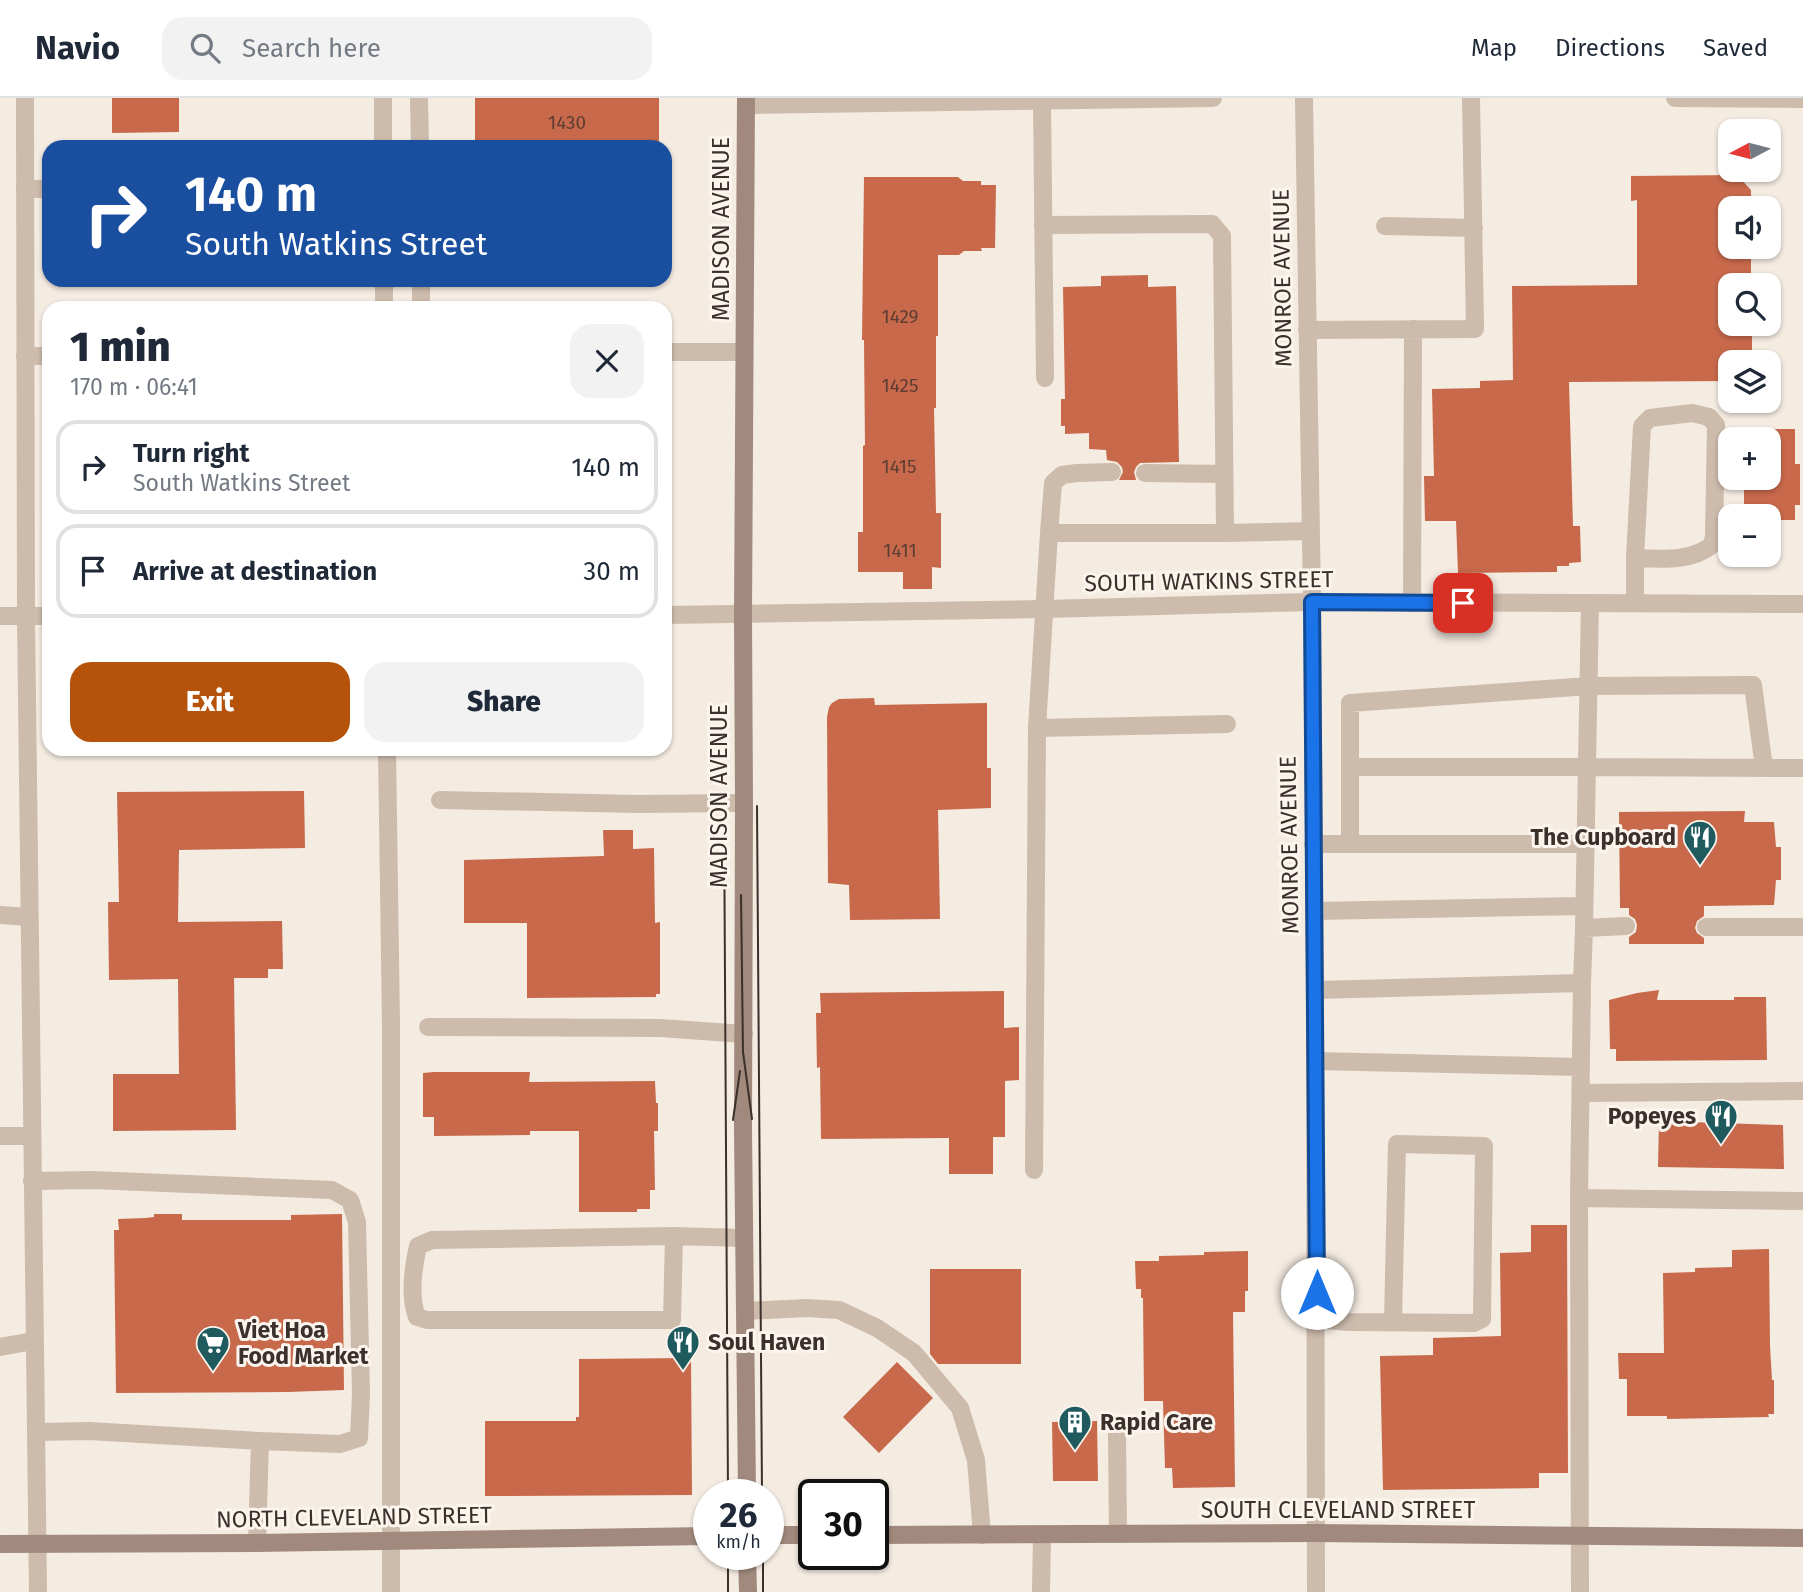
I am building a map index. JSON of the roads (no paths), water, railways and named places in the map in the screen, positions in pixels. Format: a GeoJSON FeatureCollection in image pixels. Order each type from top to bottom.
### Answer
{"type":"FeatureCollection","features":[{"type":"Feature","properties":{"kind":"main road","name":"MADISON AVENUE"},"geometry":{"type":"LineString","coordinates":[[746,102],[743,615],[747,1479]]}},
{"type":"Feature","properties":{"kind":"main road","name":"SOUTH CLEVELAND STREET"},"geometry":{"type":"LineString","coordinates":[[889,1535],[1315,1533],[1803,1538]]}},
{"type":"Feature","properties":{"kind":"main road","name":"NORTH CLEVELAND STREET"},"geometry":{"type":"LineString","coordinates":[[0,1544],[391,1542],[693,1536]]}},
{"type":"Feature","properties":{"kind":"main road"},"geometry":{"type":"LineString","coordinates":[[747,1570],[748,1592]]}},
{"type":"Feature","properties":{"kind":"street"},"geometry":{"type":"LineString","coordinates":[[25,98],[26,616],[38,1592]]}},
{"type":"Feature","properties":{"kind":"street"},"geometry":{"type":"LineString","coordinates":[[383,98],[383,140]]}},
{"type":"Feature","properties":{"kind":"street"},"geometry":{"type":"LineString","coordinates":[[419,98],[420,140]]}},
{"type":"Feature","properties":{"kind":"street"},"geometry":{"type":"LineString","coordinates":[[746,102],[1213,98]]}},
{"type":"Feature","properties":{"kind":"street","name":"MONROE AVENUE"},"geometry":{"type":"LineString","coordinates":[[1304,98],[1312,602],[1317,1319],[1316,1592]]}},
{"type":"Feature","properties":{"kind":"street"},"geometry":{"type":"LineString","coordinates":[[1307,330],[1475,328],[1471,98]]}},
{"type":"Feature","properties":{"kind":"street"},"geometry":{"type":"LineString","coordinates":[[1675,98],[1803,99]]}},
{"type":"Feature","properties":{"kind":"street"},"geometry":{"type":"LineString","coordinates":[[1042,101],[1045,378]]}},
{"type":"Feature","properties":{"kind":"street"},"geometry":{"type":"LineString","coordinates":[[25,189],[42,189]]}},
{"type":"Feature","properties":{"kind":"street"},"geometry":{"type":"LineString","coordinates":[[1044,225],[1212,225],[1222,236],[1225,533]]}},
{"type":"Feature","properties":{"kind":"street"},"geometry":{"type":"LineString","coordinates":[[1385,226],[1474,228]]}},
{"type":"Feature","properties":{"kind":"street"},"geometry":{"type":"LineString","coordinates":[[1412,603],[1413,329]]}},
{"type":"Feature","properties":{"kind":"street"},"geometry":{"type":"LineString","coordinates":[[672,352],[744,352]]}},
{"type":"Feature","properties":{"kind":"street"},"geometry":{"type":"LineString","coordinates":[[25,356],[42,356]]}},
{"type":"Feature","properties":{"kind":"street"},"geometry":{"type":"LineString","coordinates":[[1635,558],[1686,557],[1712,545],[1716,425],[1709,417],[1680,413],[1650,418],[1642,426],[1635,558],[1635,603]]}},
{"type":"Feature","properties":{"kind":"street"},"geometry":{"type":"LineString","coordinates":[[1034,1170],[1037,728],[1053,483],[1062,475],[1112,472]]}},
{"type":"Feature","properties":{"kind":"street"},"geometry":{"type":"LineString","coordinates":[[1145,473],[1224,474]]}},
{"type":"Feature","properties":{"kind":"street"},"geometry":{"type":"LineString","coordinates":[[1049,533],[1310,531]]}},
{"type":"Feature","properties":{"kind":"street","name":"SOUTH WATKINS STREET"},"geometry":{"type":"LineString","coordinates":[[672,615],[1312,602],[1803,604]]}},
{"type":"Feature","properties":{"kind":"street"},"geometry":{"type":"LineString","coordinates":[[1580,1592],[1579,1198],[1590,603]]}},
{"type":"Feature","properties":{"kind":"street"},"geometry":{"type":"LineString","coordinates":[[0,616],[42,616]]}},
{"type":"Feature","properties":{"kind":"street"},"geometry":{"type":"LineString","coordinates":[[1350,844],[1350,703],[1589,686],[1753,685],[1764,768]]}},
{"type":"Feature","properties":{"kind":"street"},"geometry":{"type":"LineString","coordinates":[[1037,728],[1227,724]]}},
{"type":"Feature","properties":{"kind":"street"},"geometry":{"type":"LineString","coordinates":[[387,756],[391,1026],[391,1592]]}},
{"type":"Feature","properties":{"kind":"street"},"geometry":{"type":"LineString","coordinates":[[1351,767],[1803,768]]}},
{"type":"Feature","properties":{"kind":"street"},"geometry":{"type":"LineString","coordinates":[[440,800],[744,803]]}},
{"type":"Feature","properties":{"kind":"street"},"geometry":{"type":"LineString","coordinates":[[1313,844],[1585,844]]}},
{"type":"Feature","properties":{"kind":"street"},"geometry":{"type":"LineString","coordinates":[[1314,911],[1584,906]]}},
{"type":"Feature","properties":{"kind":"street"},"geometry":{"type":"LineString","coordinates":[[0,915],[29,917]]}},
{"type":"Feature","properties":{"kind":"street"},"geometry":{"type":"LineString","coordinates":[[1584,928],[1626,926]]}},
{"type":"Feature","properties":{"kind":"street"},"geometry":{"type":"LineString","coordinates":[[1706,927],[1803,927]]}},
{"type":"Feature","properties":{"kind":"street"},"geometry":{"type":"LineString","coordinates":[[1315,990],[1582,983]]}},
{"type":"Feature","properties":{"kind":"street"},"geometry":{"type":"LineString","coordinates":[[428,1027],[660,1028],[744,1034]]}},
{"type":"Feature","properties":{"kind":"street"},"geometry":{"type":"LineString","coordinates":[[1315,1061],[1581,1067]]}},
{"type":"Feature","properties":{"kind":"street"},"geometry":{"type":"LineString","coordinates":[[1581,1093],[1803,1091]]}},
{"type":"Feature","properties":{"kind":"street"},"geometry":{"type":"LineString","coordinates":[[0,1136],[32,1136]]}},
{"type":"Feature","properties":{"kind":"street"},"geometry":{"type":"LineString","coordinates":[[1317,1319],[1349,1322],[1474,1323],[1482,1319],[1485,1146],[1397,1144],[1393,1322]]}},
{"type":"Feature","properties":{"kind":"street"},"geometry":{"type":"LineString","coordinates":[[32,1181],[92,1180],[332,1189],[350,1200],[357,1222],[361,1394],[359,1438],[340,1444],[89,1431],[36,1432]]}},
{"type":"Feature","properties":{"kind":"street"},"geometry":{"type":"LineString","coordinates":[[1579,1198],[1803,1201]]}},
{"type":"Feature","properties":{"kind":"street"},"geometry":{"type":"LineString","coordinates":[[674,1236],[672,1320],[427,1321],[417,1317],[412,1306],[418,1246],[432,1240],[674,1236],[744,1238]]}},
{"type":"Feature","properties":{"kind":"street"},"geometry":{"type":"LineString","coordinates":[[745,1311],[806,1308],[839,1310],[877,1328],[914,1353],[960,1408],[976,1460],[982,1535]]}},
{"type":"Feature","properties":{"kind":"street"},"geometry":{"type":"LineString","coordinates":[[0,1347],[34,1341]]}},
{"type":"Feature","properties":{"kind":"street"},"geometry":{"type":"LineString","coordinates":[[1117,1434],[1118,1534]]}},
{"type":"Feature","properties":{"kind":"street"},"geometry":{"type":"LineString","coordinates":[[257,1543],[260,1441]]}},
{"type":"Feature","properties":{"kind":"street"},"geometry":{"type":"LineString","coordinates":[[1041,1592],[1042,1535]]}},
{"type":"Feature","properties":{"kind":"tram line"},"geometry":{"type":"LineString","coordinates":[[724,806],[728,1479]]}},
{"type":"Feature","properties":{"kind":"tram line"},"geometry":{"type":"LineString","coordinates":[[757,806],[762,1479]]}},
{"type":"Feature","properties":{"kind":"tram line"},"geometry":{"type":"LineString","coordinates":[[741,895],[743,1052],[752,1119]]}},
{"type":"Feature","properties":{"kind":"tram line"},"geometry":{"type":"LineString","coordinates":[[733,1120],[740,1071]]}},
{"type":"Feature","properties":{"kind":"tram line"},"geometry":{"type":"LineString","coordinates":[[728,1570],[728,1592]]}},
{"type":"Feature","properties":{"kind":"tram line"},"geometry":{"type":"LineString","coordinates":[[763,1570],[763,1592]]}},
{"type":"Feature","properties":{"kind":"place","name":"The Cupboard"},"geometry":{"type":"Point","coordinates":[1700,867]}},
{"type":"Feature","properties":{"kind":"place","name":"Popeyes"},"geometry":{"type":"Point","coordinates":[1721,1146]}},
{"type":"Feature","properties":{"kind":"place","name":"Soul Haven"},"geometry":{"type":"Point","coordinates":[683,1372]}},
{"type":"Feature","properties":{"kind":"place","name":"Viet Hoa Food Market"},"geometry":{"type":"Point","coordinates":[213,1373]}},
{"type":"Feature","properties":{"kind":"place","name":"Rapid Care"},"geometry":{"type":"Point","coordinates":[1075,1452]}}]}
